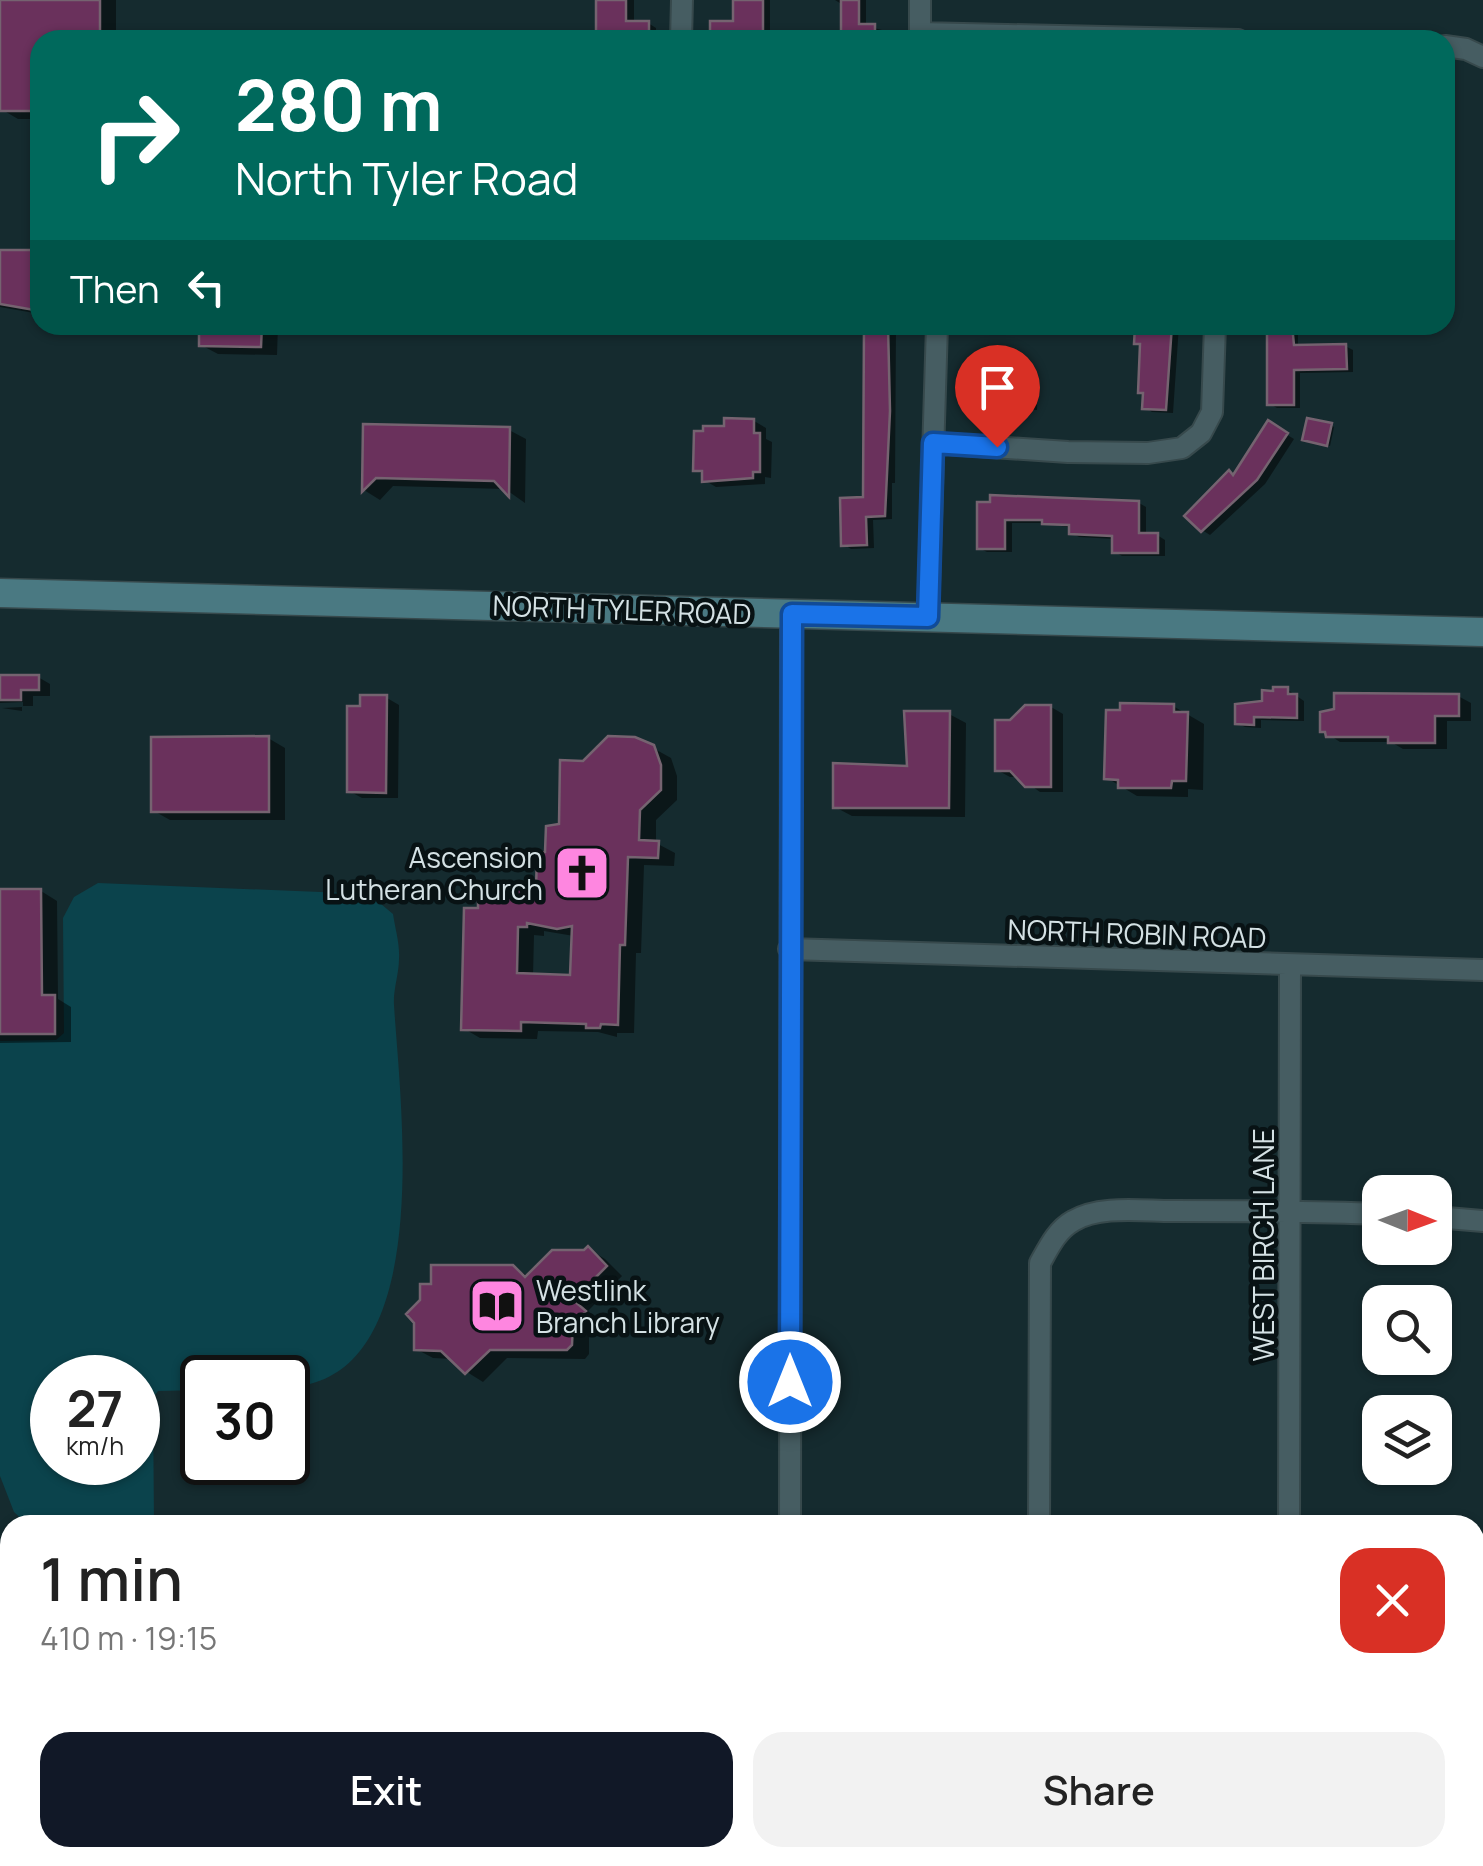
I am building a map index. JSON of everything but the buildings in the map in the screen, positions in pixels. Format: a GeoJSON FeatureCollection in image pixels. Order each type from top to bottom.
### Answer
{"type":"FeatureCollection","features":[{"type":"Feature","properties":{"kind":"main road","name":"NORTH TYLER ROAD"},"geometry":{"type":"LineString","coordinates":[[0,593],[1483,632]]}},
{"type":"Feature","properties":{"kind":"street"},"geometry":{"type":"LineString","coordinates":[[682,0],[682,30]]}},
{"type":"Feature","properties":{"kind":"street"},"geometry":{"type":"LineString","coordinates":[[920,0],[920,30]]}},
{"type":"Feature","properties":{"kind":"street"},"geometry":{"type":"LineString","coordinates":[[1455,47],[1483,57]]}},
{"type":"Feature","properties":{"kind":"street"},"geometry":{"type":"LineString","coordinates":[[928,617],[937,335]]}},
{"type":"Feature","properties":{"kind":"street"},"geometry":{"type":"LineString","coordinates":[[933,443],[1068,452],[1182,448],[1201,433],[1212,412],[1215,335]]}},
{"type":"Feature","properties":{"kind":"street"},"geometry":{"type":"LineString","coordinates":[[790,1515],[792,614]]}},
{"type":"Feature","properties":{"kind":"street","name":"NORTH ROBIN ROAD"},"geometry":{"type":"LineString","coordinates":[[789,949],[1483,970]]}},
{"type":"Feature","properties":{"kind":"street","name":"WEST BIRCH LANE"},"geometry":{"type":"LineString","coordinates":[[1289,1515],[1290,966]]}},
{"type":"Feature","properties":{"kind":"street"},"geometry":{"type":"LineString","coordinates":[[1039,1515],[1040,1263],[1053,1239],[1072,1222],[1090,1214],[1291,1210],[1362,1213]]}},
{"type":"Feature","properties":{"kind":"street"},"geometry":{"type":"LineString","coordinates":[[1452,1218],[1483,1221]]}},
{"type":"Feature","properties":{"kind":"shaded area"},"geometry":{"type":"Polygon","coordinates":[[[98,883],[369,894],[393,914],[399,965],[394,999],[403,1167],[399,1230],[389,1289],[369,1339],[336,1373],[310,1381],[310,1355],[180,1355],[180,1390],[160,1391],[160,1355],[30,1355],[30,1485],[154,1485],[154,1515],[17,1515],[0,1476],[0,1041],[56,1040],[64,1033],[63,918],[74,897],[98,883]]]}},
{"type":"Feature","properties":{"kind":"place","name":"Ascension Lutheran Church"},"geometry":{"type":"Point","coordinates":[582,873]}},
{"type":"Feature","properties":{"kind":"place","name":"Westlink Branch Library"},"geometry":{"type":"Point","coordinates":[497,1306]}},
{"type":"Feature","properties":{"kind":"route"},"geometry":{"type":"LineString","coordinates":[[790,1382],[792,614],[928,617],[933,443],[997,447]]}}]}
